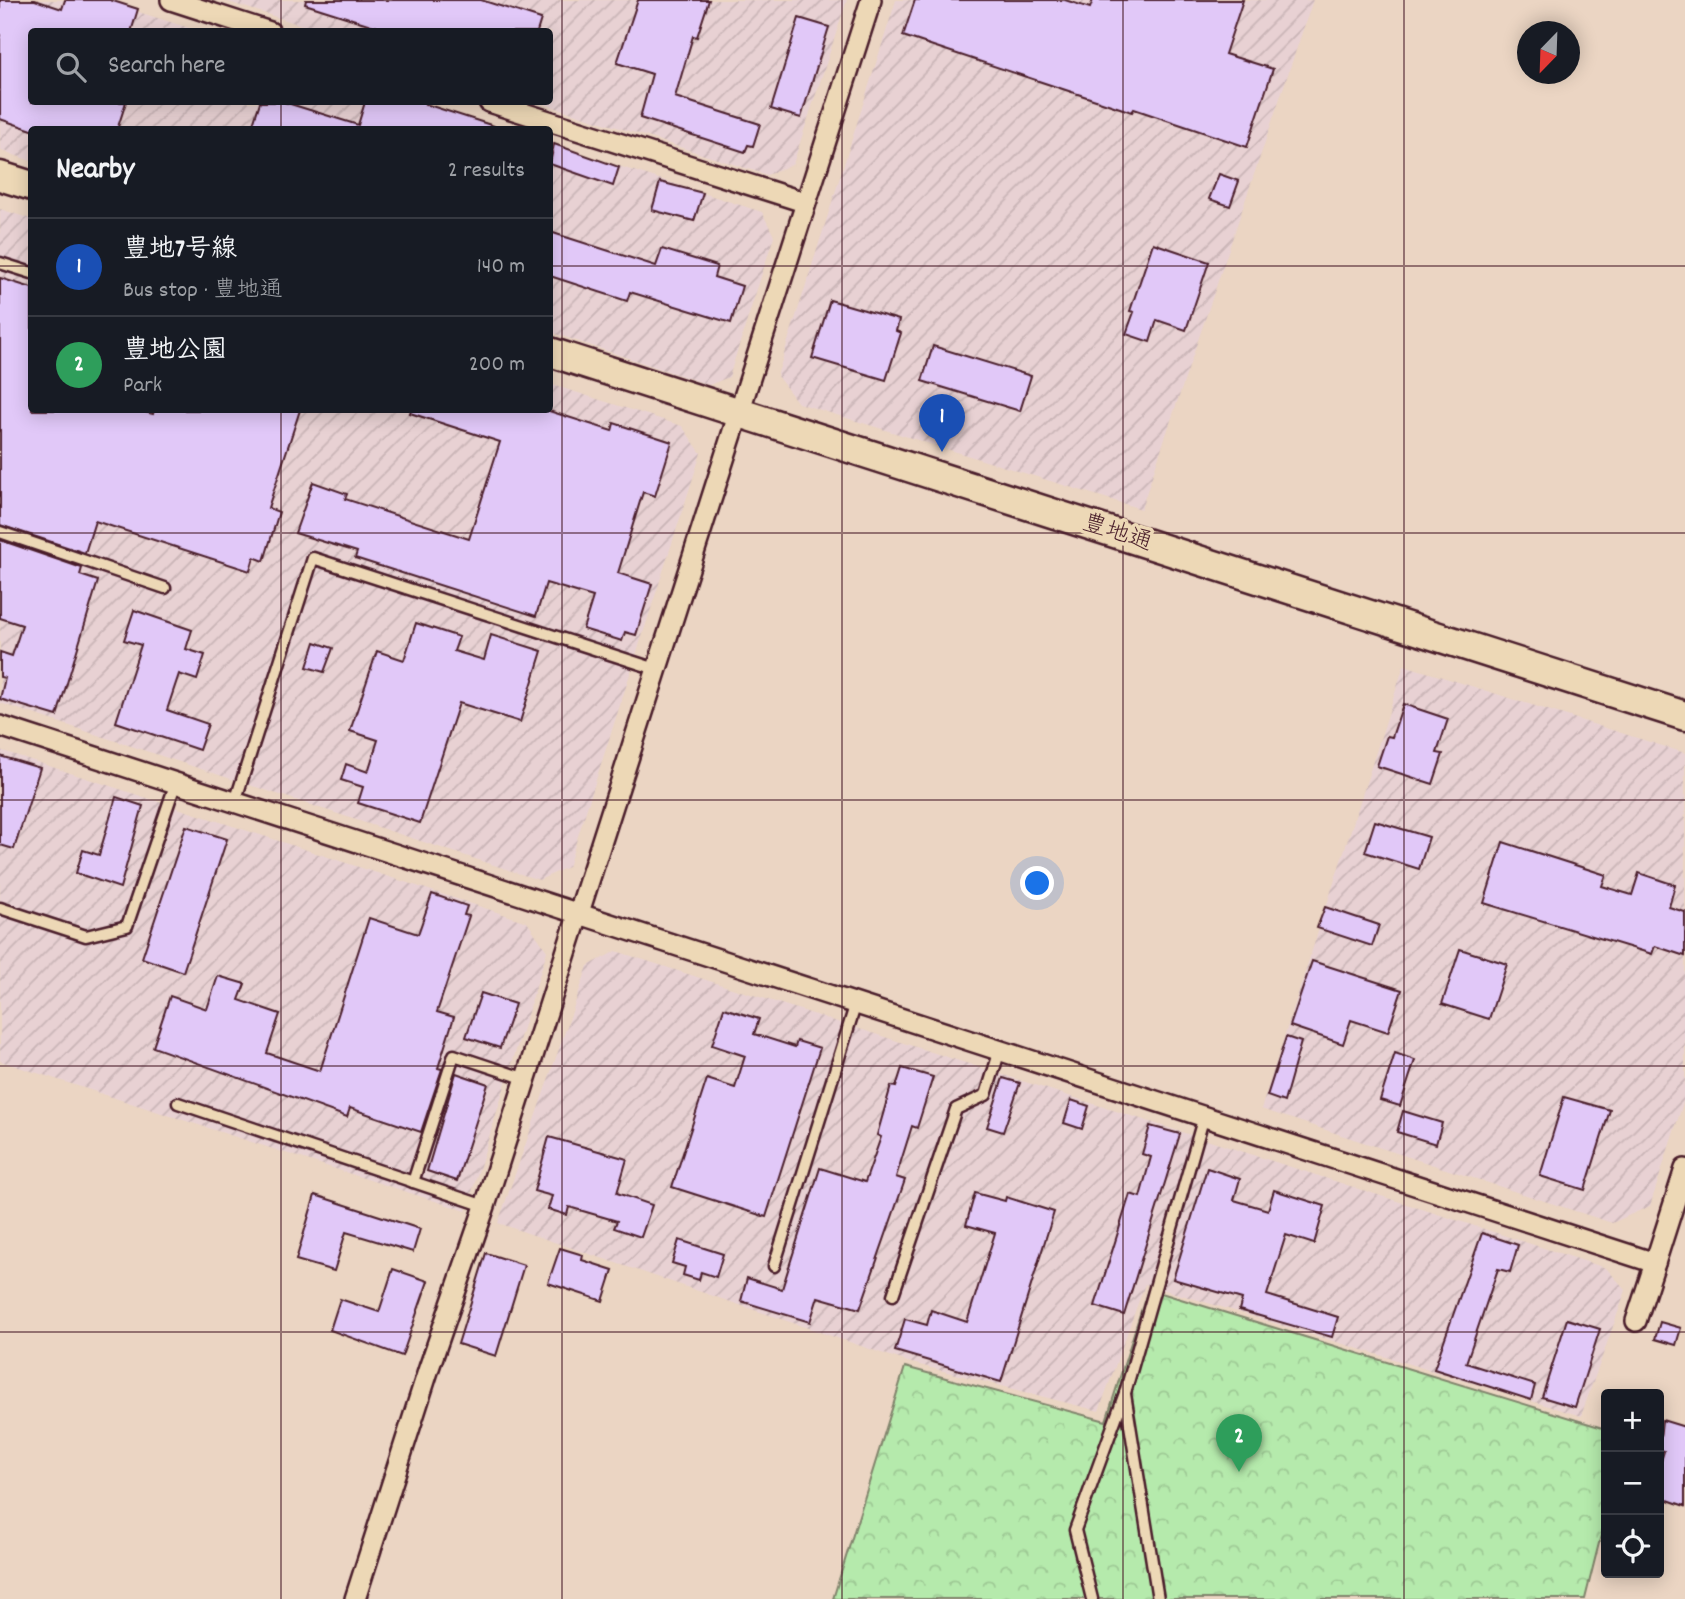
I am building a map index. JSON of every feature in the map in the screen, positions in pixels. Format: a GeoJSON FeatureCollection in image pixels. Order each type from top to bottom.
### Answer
{"type":"FeatureCollection","features":[{"type":"Feature","properties":{"kind":"main road"},"geometry":{"type":"LineString","coordinates":[[0,176],[28,185]]}},
{"type":"Feature","properties":{"kind":"main road","name":"豊地通"},"geometry":{"type":"LineString","coordinates":[[553,353],[1685,716]]}},
{"type":"Feature","properties":{"kind":"street"},"geometry":{"type":"LineString","coordinates":[[171,0],[258,28]]}},
{"type":"Feature","properties":{"kind":"street"},"geometry":{"type":"LineString","coordinates":[[355,1599],[526,1079],[804,202],[871,0]]}},
{"type":"Feature","properties":{"kind":"street"},"geometry":{"type":"LineString","coordinates":[[498,105],[804,202]]}},
{"type":"Feature","properties":{"kind":"street"},"geometry":{"type":"LineString","coordinates":[[0,726],[1655,1263]]}},
{"type":"Feature","properties":{"kind":"street"},"geometry":{"type":"LineString","coordinates":[[1636,1321],[1685,1169]]}},
{"type":"Feature","properties":{"kind":"lane"},"geometry":{"type":"LineString","coordinates":[[0,263],[28,272]]}},
{"type":"Feature","properties":{"kind":"lane"},"geometry":{"type":"LineString","coordinates":[[0,532],[165,588]]}},
{"type":"Feature","properties":{"kind":"lane"},"geometry":{"type":"LineString","coordinates":[[234,802],[313,558],[656,669]]}},
{"type":"Feature","properties":{"kind":"lane"},"geometry":{"type":"LineString","coordinates":[[0,908],[86,936],[127,926],[176,782]]}},
{"type":"Feature","properties":{"kind":"lane"},"geometry":{"type":"LineString","coordinates":[[774,1266],[856,1003]]}},
{"type":"Feature","properties":{"kind":"lane"},"geometry":{"type":"LineString","coordinates":[[893,1295],[956,1110],[986,1094],[1000,1050]]}},
{"type":"Feature","properties":{"kind":"lane"},"geometry":{"type":"LineString","coordinates":[[413,1182],[454,1055],[526,1079]]}},
{"type":"Feature","properties":{"kind":"lane"},"geometry":{"type":"LineString","coordinates":[[178,1103],[485,1206]]}},
{"type":"Feature","properties":{"kind":"lane"},"geometry":{"type":"LineString","coordinates":[[1092,1599],[1074,1530],[1125,1393],[1204,1116]]}},
{"type":"Feature","properties":{"kind":"lane"},"geometry":{"type":"LineString","coordinates":[[1125,1393],[1158,1599]]}},
{"type":"Feature","properties":{"kind":"shaded area"},"geometry":{"type":"Polygon","coordinates":[[[0,0],[100,0],[189,28],[28,28],[28,105],[428,105],[495,126],[28,126],[28,160],[0,150],[0,0]]]}},
{"type":"Feature","properties":{"kind":"shaded area"},"geometry":{"type":"Polygon","coordinates":[[[222,0],[847,0],[793,164],[767,175],[547,105],[553,105],[553,28],[311,28],[222,0]]]}},
{"type":"Feature","properties":{"kind":"shaded area"},"geometry":{"type":"Polygon","coordinates":[[[896,0],[1313,0],[1141,509],[798,403],[777,376],[896,0]]]}},
{"type":"Feature","properties":{"kind":"shaded area"},"geometry":{"type":"Polygon","coordinates":[[[553,145],[762,212],[774,236],[729,377],[709,385],[553,333],[553,145]]]}},
{"type":"Feature","properties":{"kind":"shaded area"},"geometry":{"type":"Polygon","coordinates":[[[0,209],[28,218],[28,413],[553,413],[553,385],[682,426],[701,453],[568,867],[539,880],[0,703],[0,209]]]}},
{"type":"Feature","properties":{"kind":"shaded area"},"geometry":{"type":"Polygon","coordinates":[[[1404,665],[1685,753],[1685,1097],[1650,1206],[1612,1223],[1261,1109],[1404,665]]]}},
{"type":"Feature","properties":{"kind":"shaded area"},"geometry":{"type":"Polygon","coordinates":[[[0,750],[527,922],[547,951],[466,1211],[0,1061],[0,750]]]}},
{"type":"Feature","properties":{"kind":"shaded area"},"geometry":{"type":"Polygon","coordinates":[[[616,951],[1606,1268],[1626,1290],[1581,1416],[1145,1284],[1099,1411],[908,1362],[498,1223],[588,966],[616,951]]]}},
{"type":"Feature","properties":{"kind":"green space"},"geometry":{"type":"Polygon","coordinates":[[[1148,1289],[1601,1427],[1601,1535],[1585,1599],[833,1599],[905,1367],[1106,1421],[1148,1289]]]}},
{"type":"Feature","properties":{"kind":"building"},"geometry":{"type":"Polygon","coordinates":[[[0,0],[35,0],[62,9],[65,0],[110,0],[138,9],[132,28],[28,28],[28,105],[125,105],[118,126],[28,126],[28,129],[0,119],[0,0]]]}},
{"type":"Feature","properties":{"kind":"building"},"geometry":{"type":"Polygon","coordinates":[[[306,0],[481,0],[541,19],[538,28],[380,28],[305,4],[306,0]]]}},
{"type":"Feature","properties":{"kind":"building"},"geometry":{"type":"Polygon","coordinates":[[[638,0],[709,0],[697,37],[693,36],[675,97],[760,124],[753,146],[748,145],[745,152],[640,118],[652,74],[617,63],[638,0]]]}},
{"type":"Feature","properties":{"kind":"building"},"geometry":{"type":"Polygon","coordinates":[[[915,0],[1065,0],[1090,8],[1093,0],[1243,0],[1225,54],[1273,69],[1247,147],[903,36],[915,0]]]}},
{"type":"Feature","properties":{"kind":"building"},"geometry":{"type":"Polygon","coordinates":[[[799,18],[829,27],[801,118],[771,109],[799,18]]]}},
{"type":"Feature","properties":{"kind":"building"},"geometry":{"type":"Polygon","coordinates":[[[259,105],[294,105],[358,125],[364,105],[428,105],[494,126],[252,126],[259,105]]]}},
{"type":"Feature","properties":{"kind":"building"},"geometry":{"type":"Polygon","coordinates":[[[554,144],[619,167],[613,186],[553,165],[554,144]]]}},
{"type":"Feature","properties":{"kind":"building"},"geometry":{"type":"Polygon","coordinates":[[[1219,174],[1239,181],[1230,206],[1209,199],[1219,174]]]}},
{"type":"Feature","properties":{"kind":"building"},"geometry":{"type":"Polygon","coordinates":[[[660,182],[703,193],[694,221],[652,210],[660,182]]]}},
{"type":"Feature","properties":{"kind":"building"},"geometry":{"type":"Polygon","coordinates":[[[553,233],[656,266],[662,249],[717,266],[714,277],[742,286],[731,323],[630,292],[627,301],[553,277],[553,233]]]}},
{"type":"Feature","properties":{"kind":"building"},"geometry":{"type":"Polygon","coordinates":[[[1153,243],[1209,262],[1186,330],[1157,320],[1150,342],[1126,334],[1134,312],[1130,311],[1153,243]]]}},
{"type":"Feature","properties":{"kind":"building"},"geometry":{"type":"Polygon","coordinates":[[[0,278],[28,287],[28,413],[299,413],[268,508],[279,512],[264,561],[254,557],[250,571],[95,521],[85,553],[0,525],[0,278]]]}},
{"type":"Feature","properties":{"kind":"building"},"geometry":{"type":"Polygon","coordinates":[[[830,300],[899,320],[896,331],[901,333],[886,380],[812,358],[830,300]]]}},
{"type":"Feature","properties":{"kind":"building"},"geometry":{"type":"Polygon","coordinates":[[[933,346],[1031,376],[1020,411],[922,381],[933,346]]]}},
{"type":"Feature","properties":{"kind":"building"},"geometry":{"type":"Polygon","coordinates":[[[553,412],[612,431],[614,423],[672,442],[655,496],[643,492],[618,573],[652,584],[636,635],[625,632],[622,641],[583,629],[593,597],[546,583],[536,616],[355,558],[357,552],[295,533],[313,482],[347,494],[345,499],[469,539],[500,442],[410,413],[553,412]]]}},
{"type":"Feature","properties":{"kind":"building"},"geometry":{"type":"Polygon","coordinates":[[[0,540],[82,568],[80,575],[98,581],[57,716],[0,699],[5,678],[0,677],[0,652],[12,656],[22,625],[0,618],[0,540]]]}},
{"type":"Feature","properties":{"kind":"building"},"geometry":{"type":"Polygon","coordinates":[[[134,610],[192,630],[186,649],[205,655],[197,680],[179,674],[167,710],[208,724],[199,750],[116,722],[141,645],[124,640],[134,610]]]}},
{"type":"Feature","properties":{"kind":"building"},"geometry":{"type":"Polygon","coordinates":[[[416,623],[459,637],[454,651],[484,660],[491,635],[542,651],[520,722],[459,703],[420,823],[358,803],[363,787],[341,780],[346,764],[368,772],[378,740],[350,731],[377,651],[404,660],[416,623]]]}},
{"type":"Feature","properties":{"kind":"building"},"geometry":{"type":"Polygon","coordinates":[[[315,642],[333,648],[324,672],[307,667],[315,642]]]}},
{"type":"Feature","properties":{"kind":"building"},"geometry":{"type":"Polygon","coordinates":[[[1403,704],[1448,719],[1437,753],[1443,754],[1433,784],[1377,766],[1387,736],[1392,737],[1403,704]]]}},
{"type":"Feature","properties":{"kind":"building"},"geometry":{"type":"Polygon","coordinates":[[[0,756],[40,768],[14,849],[0,845],[0,756]]]}},
{"type":"Feature","properties":{"kind":"building"},"geometry":{"type":"Polygon","coordinates":[[[116,797],[143,806],[120,888],[76,873],[83,850],[99,855],[116,797]]]}},
{"type":"Feature","properties":{"kind":"building"},"geometry":{"type":"Polygon","coordinates":[[[1375,821],[1429,837],[1419,869],[1365,852],[1375,821]]]}},
{"type":"Feature","properties":{"kind":"building"},"geometry":{"type":"Polygon","coordinates":[[[186,826],[227,839],[183,972],[142,958],[186,826]]]}},
{"type":"Feature","properties":{"kind":"building"},"geometry":{"type":"Polygon","coordinates":[[[1503,842],[1606,875],[1602,886],[1632,895],[1639,873],[1675,885],[1669,907],[1685,912],[1685,956],[1655,946],[1652,954],[1484,903],[1503,842]]]}},
{"type":"Feature","properties":{"kind":"building"},"geometry":{"type":"Polygon","coordinates":[[[432,894],[467,906],[464,915],[469,916],[437,1012],[454,1017],[438,1068],[442,1069],[421,1132],[350,1108],[347,1117],[153,1047],[170,996],[207,1009],[218,976],[245,984],[239,1000],[280,1014],[267,1053],[320,1071],[369,918],[418,934],[432,894]]]}},
{"type":"Feature","properties":{"kind":"building"},"geometry":{"type":"Polygon","coordinates":[[[1325,907],[1379,925],[1372,946],[1317,928],[1325,907]]]}},
{"type":"Feature","properties":{"kind":"building"},"geometry":{"type":"Polygon","coordinates":[[[1460,949],[1507,964],[1489,1019],[1442,1004],[1460,949]]]}},
{"type":"Feature","properties":{"kind":"building"},"geometry":{"type":"Polygon","coordinates":[[[1312,961],[1402,990],[1388,1032],[1351,1020],[1343,1044],[1290,1026],[1312,961]]]}},
{"type":"Feature","properties":{"kind":"building"},"geometry":{"type":"Polygon","coordinates":[[[481,993],[515,1004],[500,1048],[466,1037],[481,993]]]}},
{"type":"Feature","properties":{"kind":"building"},"geometry":{"type":"Polygon","coordinates":[[[724,1008],[759,1019],[754,1034],[795,1047],[797,1041],[820,1048],[766,1217],[672,1187],[707,1079],[735,1088],[745,1056],[712,1045],[724,1008]]]}},
{"type":"Feature","properties":{"kind":"building"},"geometry":{"type":"Polygon","coordinates":[[[1286,1037],[1301,1042],[1284,1102],[1267,1096],[1286,1037]]]}},
{"type":"Feature","properties":{"kind":"building"},"geometry":{"type":"Polygon","coordinates":[[[1395,1053],[1415,1060],[1400,1106],[1380,1100],[1395,1053]]]}},
{"type":"Feature","properties":{"kind":"building"},"geometry":{"type":"Polygon","coordinates":[[[902,1068],[933,1077],[917,1128],[912,1126],[896,1177],[905,1180],[860,1309],[818,1297],[810,1322],[741,1301],[747,1278],[782,1289],[820,1168],[865,1182],[881,1137],[877,1135],[891,1086],[896,1087],[902,1068]]]}},
{"type":"Feature","properties":{"kind":"building"},"geometry":{"type":"Polygon","coordinates":[[[456,1073],[488,1084],[457,1181],[427,1171],[456,1073]]]}},
{"type":"Feature","properties":{"kind":"building"},"geometry":{"type":"Polygon","coordinates":[[[1003,1078],[1020,1083],[1003,1132],[987,1127],[1003,1078]]]}},
{"type":"Feature","properties":{"kind":"building"},"geometry":{"type":"Polygon","coordinates":[[[1564,1097],[1610,1110],[1585,1190],[1540,1176],[1564,1097]]]}},
{"type":"Feature","properties":{"kind":"building"},"geometry":{"type":"Polygon","coordinates":[[[1071,1100],[1089,1106],[1082,1129],[1064,1123],[1071,1100]]]}},
{"type":"Feature","properties":{"kind":"building"},"geometry":{"type":"Polygon","coordinates":[[[1403,1111],[1442,1123],[1436,1144],[1397,1132],[1403,1111]]]}},
{"type":"Feature","properties":{"kind":"building"},"geometry":{"type":"Polygon","coordinates":[[[1150,1126],[1180,1134],[1124,1315],[1095,1306],[1130,1194],[1140,1197],[1151,1157],[1142,1154],[1150,1126]]]}},
{"type":"Feature","properties":{"kind":"building"},"geometry":{"type":"Polygon","coordinates":[[[549,1137],[627,1159],[617,1193],[652,1205],[641,1237],[614,1228],[617,1221],[569,1207],[567,1215],[548,1209],[552,1196],[534,1191],[549,1137]]]}},
{"type":"Feature","properties":{"kind":"building"},"geometry":{"type":"Polygon","coordinates":[[[1207,1168],[1240,1179],[1234,1200],[1268,1210],[1274,1190],[1325,1206],[1314,1244],[1286,1235],[1267,1295],[1338,1317],[1332,1337],[1239,1310],[1242,1299],[1173,1279],[1207,1168]]]}},
{"type":"Feature","properties":{"kind":"building"},"geometry":{"type":"Polygon","coordinates":[[[975,1193],[1005,1201],[1006,1197],[1054,1212],[1001,1382],[895,1351],[905,1319],[927,1325],[931,1310],[967,1322],[995,1233],[966,1225],[975,1193]]]}},
{"type":"Feature","properties":{"kind":"building"},"geometry":{"type":"Polygon","coordinates":[[[315,1195],[420,1229],[413,1252],[346,1232],[334,1271],[296,1260],[315,1195]]]}},
{"type":"Feature","properties":{"kind":"building"},"geometry":{"type":"Polygon","coordinates":[[[1482,1233],[1518,1245],[1510,1272],[1498,1269],[1466,1363],[1535,1385],[1531,1400],[1434,1369],[1482,1233]]]}},
{"type":"Feature","properties":{"kind":"building"},"geometry":{"type":"Polygon","coordinates":[[[679,1240],[723,1254],[716,1277],[701,1272],[699,1280],[683,1275],[685,1267],[672,1263],[679,1240]]]}},
{"type":"Feature","properties":{"kind":"building"},"geometry":{"type":"Polygon","coordinates":[[[560,1248],[583,1255],[582,1260],[613,1270],[603,1301],[548,1283],[560,1248]]]}},
{"type":"Feature","properties":{"kind":"building"},"geometry":{"type":"Polygon","coordinates":[[[486,1253],[524,1265],[496,1356],[458,1344],[486,1253]]]}},
{"type":"Feature","properties":{"kind":"building"},"geometry":{"type":"Polygon","coordinates":[[[393,1269],[428,1281],[402,1356],[330,1330],[340,1299],[379,1312],[393,1269]]]}},
{"type":"Feature","properties":{"kind":"building"},"geometry":{"type":"Polygon","coordinates":[[[1567,1319],[1600,1329],[1575,1407],[1542,1397],[1567,1319]]]}},
{"type":"Feature","properties":{"kind":"building"},"geometry":{"type":"Polygon","coordinates":[[[1660,1322],[1681,1328],[1676,1345],[1655,1339],[1660,1322]]]}},
{"type":"Feature","properties":{"kind":"building"},"geometry":{"type":"Polygon","coordinates":[[[1664,1421],[1685,1427],[1685,1506],[1664,1499],[1664,1421]]]}},
{"type":"Feature","properties":{"kind":"place","name":"豊地7号線"},"geometry":{"type":"Point","coordinates":[942,452]}},
{"type":"Feature","properties":{"kind":"place","name":"豊地公園"},"geometry":{"type":"Point","coordinates":[1239,1472]}}]}
